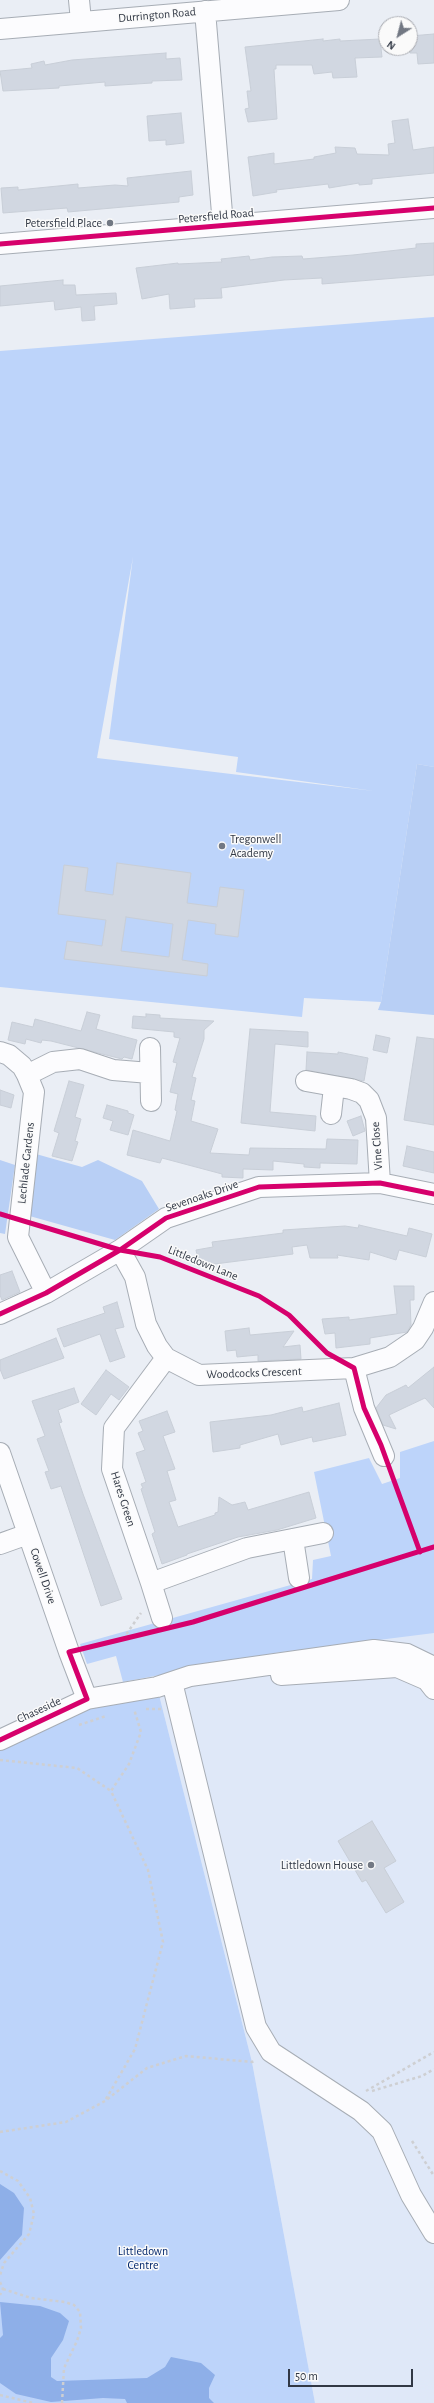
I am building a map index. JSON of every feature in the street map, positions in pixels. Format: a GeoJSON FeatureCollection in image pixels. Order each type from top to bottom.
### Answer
{"type":"FeatureCollection","features":[{"type":"Feature","properties":{"kind":"street"},"geometry":{"type":"LineString","coordinates":[[79,0],[81,21]]}},
{"type":"Feature","properties":{"kind":"street","name":"Durrington Road"},"geometry":{"type":"LineString","coordinates":[[0,29],[338,0]]}},
{"type":"Feature","properties":{"kind":"street"},"geometry":{"type":"LineString","coordinates":[[205,11],[223,225]]}},
{"type":"Feature","properties":{"kind":"street","name":"Petersfield Road"},"geometry":{"type":"LineString","coordinates":[[0,244],[434,208]]}},
{"type":"Feature","properties":{"kind":"street"},"geometry":{"type":"LineString","coordinates":[[150,1048],[151,1101]]}},
{"type":"Feature","properties":{"kind":"street","name":"Lechlade Gardens"},"geometry":{"type":"LineString","coordinates":[[0,1052],[9,1055],[22,1066],[34,1092],[18,1237],[46,1293]]}},
{"type":"Feature","properties":{"kind":"street"},"geometry":{"type":"LineString","coordinates":[[27,1075],[53,1062],[80,1059],[113,1070],[150,1073]]}},
{"type":"Feature","properties":{"kind":"street","name":"Vine Close"},"geometry":{"type":"LineString","coordinates":[[306,1081],[351,1089],[362,1093],[373,1108],[378,1134],[380,1183]]}},
{"type":"Feature","properties":{"kind":"street"},"geometry":{"type":"LineString","coordinates":[[331,1114],[334,1087]]}},
{"type":"Feature","properties":{"kind":"street","name":"Sevenoaks Drive"},"geometry":{"type":"LineString","coordinates":[[0,1314],[46,1293],[120,1250],[166,1218],[259,1187],[380,1183],[434,1194]]}},
{"type":"Feature","properties":{"kind":"street","name":"Woodcocks Crescent"},"geometry":{"type":"LineString","coordinates":[[120,1250],[137,1281],[146,1324],[157,1346],[166,1358],[199,1375],[354,1368],[390,1357],[406,1348],[415,1340],[424,1328],[434,1302]]}},
{"type":"Feature","properties":{"kind":"street","name":"Hares Green"},"geometry":{"type":"LineString","coordinates":[[162,1618],[112,1469],[114,1428],[166,1358]]}},
{"type":"Feature","properties":{"kind":"street"},"geometry":{"type":"LineString","coordinates":[[354,1368],[364,1408],[384,1456]]}},
{"type":"Feature","properties":{"kind":"street","name":"Cowell Drive"},"geometry":{"type":"LineString","coordinates":[[0,1453],[68,1652],[87,1699]]}},
{"type":"Feature","properties":{"kind":"street"},"geometry":{"type":"LineString","coordinates":[[153,1588],[247,1548],[323,1533]]}},
{"type":"Feature","properties":{"kind":"street"},"geometry":{"type":"LineString","coordinates":[[0,1544],[28,1534]]}},
{"type":"Feature","properties":{"kind":"street"},"geometry":{"type":"LineString","coordinates":[[293,1539],[299,1578]]}},
{"type":"Feature","properties":{"kind":"street","name":"Chaseside"},"geometry":{"type":"LineString","coordinates":[[0,1740],[87,1699],[131,1699],[190,1676],[374,1650],[407,1654],[434,1667]]}},
{"type":"Feature","properties":{"kind":"street"},"geometry":{"type":"LineString","coordinates":[[434,1689],[427,1680],[397,1667],[236,1678],[189,1684],[172,1682],[256,2027],[271,2052],[290,2063],[361,2111],[382,2130],[411,2195],[434,2233]]}},
{"type":"Feature","properties":{"kind":"path"},"geometry":{"type":"LineString","coordinates":[[121,1640],[153,1588]]}},
{"type":"Feature","properties":{"kind":"path"},"geometry":{"type":"LineString","coordinates":[[121,1640],[130,1637]]}},
{"type":"Feature","properties":{"kind":"path"},"geometry":{"type":"LineString","coordinates":[[131,1699],[178,1710]]}},
{"type":"Feature","properties":{"kind":"path"},"geometry":{"type":"LineString","coordinates":[[127,1710],[131,1699]]}},
{"type":"Feature","properties":{"kind":"path"},"geometry":{"type":"LineString","coordinates":[[111,1791],[129,1764],[141,1732],[131,1699]]}},
{"type":"Feature","properties":{"kind":"path"},"geometry":{"type":"LineString","coordinates":[[76,1726],[113,1714]]}},
{"type":"Feature","properties":{"kind":"path"},"geometry":{"type":"LineString","coordinates":[[0,1760],[77,1768],[111,1791],[148,1870],[163,1942],[135,2049],[105,2101]]}},
{"type":"Feature","properties":{"kind":"path"},"geometry":{"type":"LineString","coordinates":[[368,2092],[434,2052]]}},
{"type":"Feature","properties":{"kind":"path"},"geometry":{"type":"LineString","coordinates":[[0,2132],[66,2122],[105,2101],[146,2068],[186,2056],[252,2062],[255,2060],[261,2064]]}},
{"type":"Feature","properties":{"kind":"path"},"geometry":{"type":"LineString","coordinates":[[368,2092],[422,2076],[434,2069]]}},
{"type":"Feature","properties":{"kind":"path"},"geometry":{"type":"LineString","coordinates":[[362,2088],[368,2092]]}},
{"type":"Feature","properties":{"kind":"path"},"geometry":{"type":"LineString","coordinates":[[412,2141],[434,2176]]}},
{"type":"Feature","properties":{"kind":"path"},"geometry":{"type":"LineString","coordinates":[[0,2171],[18,2181],[30,2198],[34,2214],[29,2234],[4,2263],[0,2275]]}},
{"type":"Feature","properties":{"kind":"path"},"geometry":{"type":"LineString","coordinates":[[0,2282],[3,2289],[31,2298],[65,2302],[74,2305],[80,2312],[81,2328],[77,2341],[64,2368],[62,2403]]}},
{"type":"Feature","properties":{"kind":"path"},"geometry":{"type":"LineString","coordinates":[[0,2295],[3,2289]]}},
{"type":"Feature","properties":{"kind":"path"},"geometry":{"type":"LineString","coordinates":[[0,2395],[33,2403]]}},
{"type":"Feature","properties":{"kind":"shaded area"},"geometry":{"type":"Polygon","coordinates":[[[417,764],[434,767],[434,1015],[378,1010],[381,1002],[417,764]]]}},
{"type":"Feature","properties":{"kind":"shaded area"},"geometry":{"type":"Polygon","coordinates":[[[36,1154],[82,1167],[98,1160],[142,1181],[159,1209],[115,1240],[26,1215],[36,1154]]]}},
{"type":"Feature","properties":{"kind":"shaded area"},"geometry":{"type":"Polygon","coordinates":[[[0,1160],[15,1165],[5,1234],[0,1233],[0,1160]]]}},
{"type":"Feature","properties":{"kind":"shaded area"},"geometry":{"type":"Polygon","coordinates":[[[419,1633],[434,1633],[434,2403],[315,2403],[252,2062],[157,1687],[152,1678],[251,1656],[419,1633]]]}},
{"type":"Feature","properties":{"kind":"shaded area"},"geometry":{"type":"Polygon","coordinates":[[[0,2184],[14,2193],[24,2208],[22,2235],[0,2260],[0,2184]]]}},
{"type":"Feature","properties":{"kind":"shaded area"},"geometry":{"type":"Polygon","coordinates":[[[0,2302],[40,2306],[60,2313],[69,2321],[63,2340],[51,2358],[51,2377],[57,2381],[147,2378],[165,2367],[171,2357],[201,2363],[215,2375],[209,2388],[209,2398],[214,2403],[127,2403],[125,2399],[103,2398],[51,2402],[16,2394],[0,2383],[0,2338],[3,2335],[0,2302]]]}},
{"type":"Feature","properties":{"kind":"green space"},"geometry":{"type":"Polygon","coordinates":[[[434,317],[434,767],[417,764],[381,1002],[304,998],[302,1017],[0,987],[0,351],[434,317]],[[133,557],[97,758],[374,791],[236,772],[238,757],[109,739],[133,557]]]}},
{"type":"Feature","properties":{"kind":"green space"},"geometry":{"type":"Polygon","coordinates":[[[434,1441],[434,1633],[275,1653],[123,1682],[116,1656],[87,1664],[80,1644],[312,1579],[313,1560],[331,1556],[314,1472],[369,1458],[382,1484],[400,1478],[400,1452],[434,1441]]]}},
{"type":"Feature","properties":{"kind":"green space","name":"Littledown Centre"},"geometry":{"type":"Polygon","coordinates":[[[157,1687],[252,2062],[315,2403],[0,2403],[0,1747],[87,1699],[157,1687]]]}},
{"type":"Feature","properties":{"kind":"building"},"geometry":{"type":"Polygon","coordinates":[[[434,34],[434,63],[418,64],[418,35],[434,34]]]}},
{"type":"Feature","properties":{"kind":"building"},"geometry":{"type":"Polygon","coordinates":[[[323,39],[323,41],[340,39],[340,41],[378,39],[378,56],[382,57],[355,58],[357,77],[333,78],[332,72],[314,74],[312,65],[276,65],[276,69],[274,69],[277,119],[248,122],[245,109],[249,108],[247,91],[251,91],[245,47],[323,39]]]}},
{"type":"Feature","properties":{"kind":"building"},"geometry":{"type":"Polygon","coordinates":[[[166,53],[166,59],[180,58],[182,80],[152,81],[152,83],[105,86],[105,82],[59,86],[59,88],[3,91],[0,71],[32,68],[31,64],[44,61],[45,65],[72,60],[166,53]]]}},
{"type":"Feature","properties":{"kind":"building"},"geometry":{"type":"Polygon","coordinates":[[[181,113],[184,143],[166,145],[166,140],[149,141],[147,116],[181,113]]]}},
{"type":"Feature","properties":{"kind":"building"},"geometry":{"type":"Polygon","coordinates":[[[408,119],[413,150],[434,147],[434,173],[372,179],[372,184],[359,185],[359,183],[329,188],[328,184],[276,190],[277,192],[253,196],[248,157],[274,153],[274,164],[314,159],[314,157],[336,153],[335,147],[355,148],[357,154],[389,155],[388,144],[395,143],[392,121],[408,119]]]}},
{"type":"Feature","properties":{"kind":"building"},"geometry":{"type":"Polygon","coordinates":[[[191,171],[193,195],[179,197],[179,202],[68,212],[67,208],[3,213],[1,188],[18,187],[18,190],[78,184],[78,188],[115,185],[128,186],[127,178],[191,171]]]}},
{"type":"Feature","properties":{"kind":"building"},"geometry":{"type":"Polygon","coordinates":[[[434,243],[434,275],[322,284],[322,278],[284,280],[221,288],[222,298],[194,299],[195,307],[170,309],[169,294],[142,299],[136,268],[178,263],[222,262],[221,259],[249,256],[250,260],[272,257],[302,256],[303,259],[353,255],[416,248],[416,244],[434,243]]]}},
{"type":"Feature","properties":{"kind":"building"},"geometry":{"type":"Polygon","coordinates":[[[63,280],[63,285],[75,285],[76,295],[116,293],[117,304],[94,306],[95,320],[82,321],[81,307],[55,310],[54,301],[0,306],[0,286],[63,280]]]}},
{"type":"Feature","properties":{"kind":"building"},"geometry":{"type":"Polygon","coordinates":[[[117,863],[191,873],[187,903],[217,907],[220,887],[244,890],[238,937],[215,934],[216,924],[188,920],[182,960],[208,964],[207,976],[64,959],[67,941],[102,946],[106,920],[58,914],[64,865],[88,868],[85,891],[113,895],[117,863]],[[126,917],[121,951],[169,957],[173,924],[126,917]]]}},
{"type":"Feature","properties":{"kind":"building"},"geometry":{"type":"Polygon","coordinates":[[[87,1012],[100,1015],[96,1029],[137,1040],[132,1059],[124,1057],[122,1059],[51,1041],[42,1040],[41,1043],[26,1039],[25,1044],[8,1040],[12,1022],[33,1027],[35,1019],[81,1031],[87,1012]]]}},
{"type":"Feature","properties":{"kind":"building"},"geometry":{"type":"Polygon","coordinates":[[[146,1014],[160,1015],[160,1018],[214,1021],[204,1030],[204,1039],[192,1077],[196,1078],[191,1100],[195,1101],[191,1121],[218,1129],[210,1153],[249,1155],[250,1148],[326,1149],[327,1139],[358,1140],[357,1164],[320,1163],[320,1168],[304,1167],[304,1164],[273,1161],[273,1170],[243,1169],[243,1178],[222,1177],[222,1174],[162,1158],[160,1163],[127,1155],[133,1130],[170,1141],[177,1111],[175,1110],[178,1094],[170,1092],[177,1063],[173,1062],[180,1038],[174,1037],[174,1032],[132,1028],[133,1016],[146,1017],[146,1014]]]}},
{"type":"Feature","properties":{"kind":"building"},"geometry":{"type":"Polygon","coordinates":[[[250,1029],[308,1032],[308,1047],[275,1044],[270,1112],[316,1116],[315,1131],[241,1123],[250,1029]]]}},
{"type":"Feature","properties":{"kind":"building"},"geometry":{"type":"Polygon","coordinates":[[[376,1035],[390,1038],[387,1053],[373,1050],[376,1035]]]}},
{"type":"Feature","properties":{"kind":"building"},"geometry":{"type":"Polygon","coordinates":[[[417,1037],[434,1039],[434,1125],[404,1120],[417,1037]]]}},
{"type":"Feature","properties":{"kind":"building"},"geometry":{"type":"Polygon","coordinates":[[[307,1052],[338,1054],[338,1052],[368,1058],[364,1081],[306,1070],[307,1052]]]}},
{"type":"Feature","properties":{"kind":"building"},"geometry":{"type":"Polygon","coordinates":[[[69,1081],[84,1085],[75,1117],[81,1119],[75,1141],[78,1142],[72,1161],[52,1156],[59,1133],[54,1131],[69,1081]]]}},
{"type":"Feature","properties":{"kind":"building"},"geometry":{"type":"Polygon","coordinates":[[[0,1090],[14,1095],[11,1108],[0,1105],[0,1090]]]}},
{"type":"Feature","properties":{"kind":"building"},"geometry":{"type":"Polygon","coordinates":[[[107,1105],[128,1111],[128,1113],[134,1115],[128,1135],[110,1130],[113,1121],[103,1118],[107,1105]]]}},
{"type":"Feature","properties":{"kind":"building"},"geometry":{"type":"Polygon","coordinates":[[[361,1116],[365,1131],[353,1136],[347,1121],[361,1116]]]}},
{"type":"Feature","properties":{"kind":"building"},"geometry":{"type":"Polygon","coordinates":[[[407,1146],[434,1152],[434,1173],[403,1166],[407,1146]]]}},
{"type":"Feature","properties":{"kind":"building"},"geometry":{"type":"Polygon","coordinates":[[[359,1225],[407,1236],[409,1228],[432,1234],[426,1257],[399,1250],[396,1260],[370,1252],[369,1260],[337,1255],[338,1258],[310,1258],[307,1245],[292,1247],[293,1254],[199,1266],[196,1250],[213,1247],[212,1242],[283,1233],[283,1230],[345,1226],[358,1228],[359,1225]]]}},
{"type":"Feature","properties":{"kind":"building"},"geometry":{"type":"Polygon","coordinates":[[[12,1271],[20,1292],[2,1300],[0,1295],[0,1275],[12,1271]]]}},
{"type":"Feature","properties":{"kind":"building"},"geometry":{"type":"Polygon","coordinates":[[[394,1286],[414,1286],[414,1300],[410,1300],[411,1325],[407,1332],[370,1338],[370,1344],[336,1348],[335,1333],[325,1334],[322,1319],[349,1317],[349,1320],[397,1314],[394,1286]]]}},
{"type":"Feature","properties":{"kind":"building"},"geometry":{"type":"Polygon","coordinates":[[[117,1302],[124,1327],[115,1329],[125,1357],[110,1362],[100,1334],[64,1347],[57,1329],[105,1313],[103,1307],[117,1302]]]}},
{"type":"Feature","properties":{"kind":"building"},"geometry":{"type":"Polygon","coordinates":[[[249,1328],[250,1335],[294,1331],[283,1347],[300,1345],[301,1359],[258,1361],[258,1355],[237,1357],[236,1350],[227,1351],[225,1331],[249,1328]]]}},
{"type":"Feature","properties":{"kind":"building"},"geometry":{"type":"Polygon","coordinates":[[[56,1338],[64,1358],[4,1379],[0,1369],[0,1360],[56,1338]]]}},
{"type":"Feature","properties":{"kind":"building"},"geometry":{"type":"Polygon","coordinates":[[[434,1367],[434,1408],[425,1398],[389,1415],[396,1429],[383,1425],[376,1408],[386,1395],[406,1385],[408,1388],[434,1367]]]}},
{"type":"Feature","properties":{"kind":"building"},"geometry":{"type":"Polygon","coordinates":[[[106,1370],[129,1387],[119,1400],[111,1394],[96,1415],[81,1404],[106,1370]]]}},
{"type":"Feature","properties":{"kind":"building"},"geometry":{"type":"Polygon","coordinates":[[[74,1388],[79,1402],[58,1410],[62,1422],[59,1423],[83,1494],[122,1599],[101,1606],[61,1486],[51,1489],[45,1472],[49,1471],[37,1439],[45,1436],[32,1401],[74,1388]]]}},
{"type":"Feature","properties":{"kind":"building"},"geometry":{"type":"Polygon","coordinates":[[[339,1403],[346,1435],[313,1442],[312,1437],[281,1445],[278,1434],[240,1445],[240,1448],[213,1452],[210,1422],[271,1415],[302,1407],[303,1412],[339,1403]]]}},
{"type":"Feature","properties":{"kind":"building"},"geometry":{"type":"Polygon","coordinates":[[[167,1411],[175,1432],[163,1436],[175,1469],[167,1471],[176,1500],[169,1502],[178,1527],[215,1515],[215,1513],[218,1512],[219,1497],[232,1505],[245,1502],[248,1510],[309,1492],[316,1518],[277,1530],[238,1537],[162,1564],[152,1534],[155,1532],[141,1489],[143,1488],[141,1484],[146,1482],[136,1453],[145,1450],[138,1433],[143,1431],[139,1421],[167,1411]]]}},
{"type":"Feature","properties":{"kind":"building","name":"Littledown House"},"geometry":{"type":"Polygon","coordinates":[[[372,1821],[396,1861],[384,1868],[404,1902],[386,1913],[366,1880],[362,1882],[338,1841],[372,1821]]]}},
{"type":"Feature","properties":{"kind":"cycle path"},"geometry":{"type":"LineString","coordinates":[[0,244],[434,208]]}},
{"type":"Feature","properties":{"kind":"cycle path"},"geometry":{"type":"LineString","coordinates":[[0,1314],[46,1293],[120,1250],[166,1218],[259,1187],[380,1183],[434,1194]]}},
{"type":"Feature","properties":{"kind":"cycle path","name":"Littledown Lane"},"geometry":{"type":"LineString","coordinates":[[0,1214],[120,1250],[160,1257],[259,1296],[289,1315],[327,1353],[354,1368],[364,1408],[381,1445],[420,1552]]}},
{"type":"Feature","properties":{"kind":"cycle path"},"geometry":{"type":"LineString","coordinates":[[0,1740],[87,1699],[69,1652],[193,1622],[434,1547]]}},
{"type":"Feature","properties":{"kind":"place","name":"Petersfield Place"},"geometry":{"type":"Point","coordinates":[110,223]}},
{"type":"Feature","properties":{"kind":"place","name":"Tregonwell Academy"},"geometry":{"type":"Point","coordinates":[222,846]}},
{"type":"Feature","properties":{"kind":"place","name":"Littledown House"},"geometry":{"type":"Point","coordinates":[371,1865]}}]}
